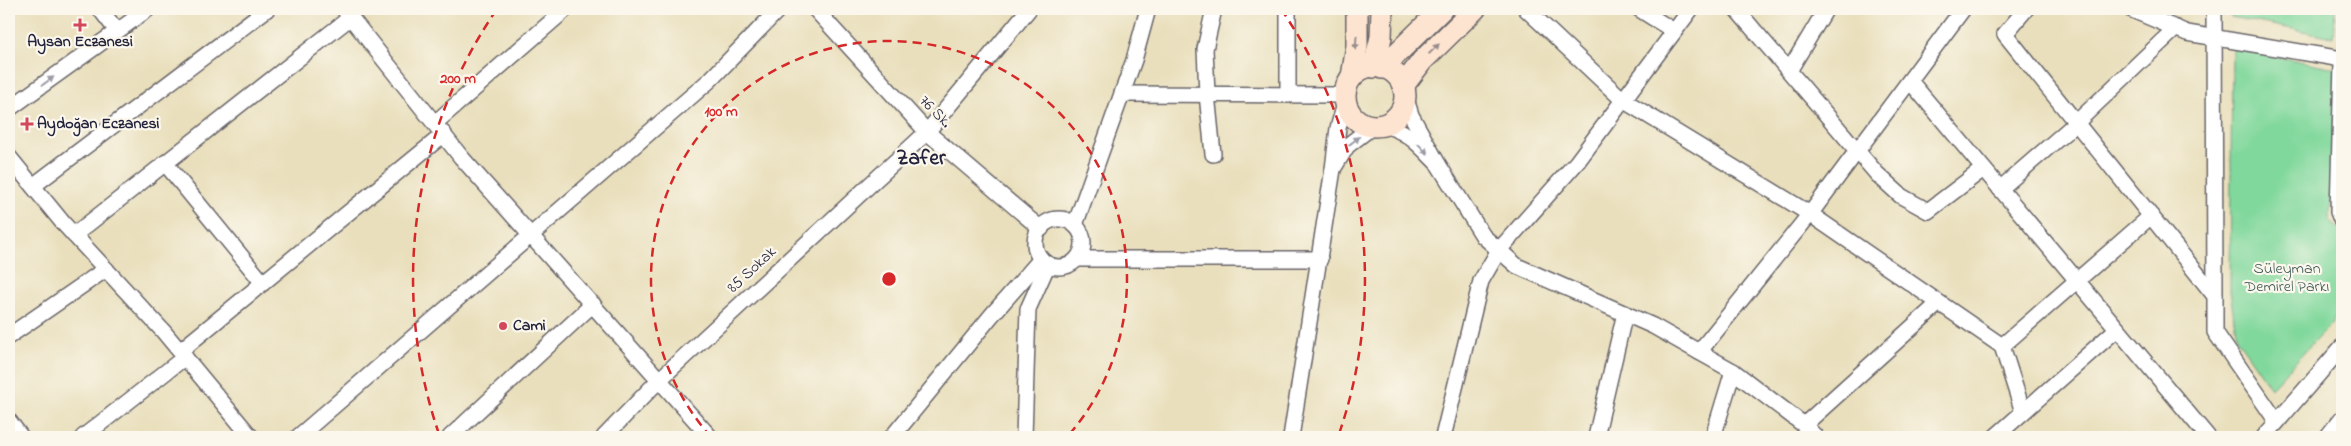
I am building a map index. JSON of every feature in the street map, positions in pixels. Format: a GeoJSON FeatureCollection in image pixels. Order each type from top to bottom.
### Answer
{"type":"FeatureCollection","features":[{"type":"Feature","properties":{"kind":"street"},"geometry":{"type":"LineString","coordinates":[[100,9],[118,31]]}},
{"type":"Feature","properties":{"kind":"street"},"geometry":{"type":"LineString","coordinates":[[9,109],[148,9]]}},
{"type":"Feature","properties":{"kind":"street"},"geometry":{"type":"LineString","coordinates":[[33,186],[267,9]]}},
{"type":"Feature","properties":{"kind":"street"},"geometry":{"type":"LineString","coordinates":[[83,437],[182,354],[439,129],[566,9]]}},
{"type":"Feature","properties":{"kind":"street"},"geometry":{"type":"LineString","coordinates":[[298,437],[710,80],[779,9]]}},
{"type":"Feature","properties":{"kind":"street","name":"76 Sk."},"geometry":{"type":"LineString","coordinates":[[815,9],[927,132],[1041,229]]}},
{"type":"Feature","properties":{"kind":"street","name":"85 Sokak"},"geometry":{"type":"LineString","coordinates":[[604,437],[660,380],[927,132],[1029,9]]}},
{"type":"Feature","properties":{"kind":"street"},"geometry":{"type":"LineString","coordinates":[[1075,225],[1122,94],[1148,9]]}},
{"type":"Feature","properties":{"kind":"street"},"geometry":{"type":"LineString","coordinates":[[1212,154],[1207,94],[1206,49],[1214,9]]}},
{"type":"Feature","properties":{"kind":"street"},"geometry":{"type":"LineString","coordinates":[[1288,9],[1288,94]]}},
{"type":"Feature","properties":{"kind":"street"},"geometry":{"type":"LineString","coordinates":[[1291,437],[1320,259],[1338,128],[1356,46],[1357,9]]}},
{"type":"Feature","properties":{"kind":"street"},"geometry":{"type":"LineString","coordinates":[[1378,67],[1382,9]]}},
{"type":"Feature","properties":{"kind":"street"},"geometry":{"type":"LineString","coordinates":[[1438,164],[1413,138],[1396,128],[1377,126],[1355,120],[1347,92],[1360,71],[1378,67],[1442,9]]}},
{"type":"Feature","properties":{"kind":"street"},"geometry":{"type":"LineString","coordinates":[[1333,169],[1347,146],[1377,126],[1398,116],[1403,106],[1404,91],[1422,60],[1475,9]]}},
{"type":"Feature","properties":{"kind":"street"},"geometry":{"type":"LineString","coordinates":[[1526,9],[1623,100],[1810,214],[2002,346],[2023,412]]}},
{"type":"Feature","properties":{"kind":"street"},"geometry":{"type":"LineString","coordinates":[[1639,9],[1674,31]]}},
{"type":"Feature","properties":{"kind":"street"},"geometry":{"type":"LineString","coordinates":[[1443,437],[1481,281],[1499,250],[1577,162],[1691,9]]}},
{"type":"Feature","properties":{"kind":"street"},"geometry":{"type":"LineString","coordinates":[[1736,9],[1877,174],[1901,196],[1928,211],[1983,169]]}},
{"type":"Feature","properties":{"kind":"street"},"geometry":{"type":"LineString","coordinates":[[1790,71],[1826,9]]}},
{"type":"Feature","properties":{"kind":"street"},"geometry":{"type":"LineString","coordinates":[[1699,352],[1810,214],[1963,9]]}},
{"type":"Feature","properties":{"kind":"street"},"geometry":{"type":"LineString","coordinates":[[2026,9],[2004,34],[2215,296]]}},
{"type":"Feature","properties":{"kind":"street"},"geometry":{"type":"LineString","coordinates":[[2130,9],[2187,33],[2342,59]]}},
{"type":"Feature","properties":{"kind":"street"},"geometry":{"type":"LineString","coordinates":[[2214,9],[2215,332],[2277,422]]}},
{"type":"Feature","properties":{"kind":"street"},"geometry":{"type":"LineString","coordinates":[[74,235],[165,163],[347,13],[439,129],[710,437]]}},
{"type":"Feature","properties":{"kind":"street"},"geometry":{"type":"LineString","coordinates":[[2000,189],[2076,123],[2176,28]]}},
{"type":"Feature","properties":{"kind":"street"},"geometry":{"type":"LineString","coordinates":[[2342,64],[2338,212],[2342,222]]}},
{"type":"Feature","properties":{"kind":"street"},"geometry":{"type":"LineString","coordinates":[[1378,67],[1397,77],[1404,91],[1414,122],[1483,236],[1517,266],[1653,326],[1733,371],[1804,425],[1816,437]]}},
{"type":"Feature","properties":{"kind":"street"},"geometry":{"type":"LineString","coordinates":[[1910,81],[2208,437]]}},
{"type":"Feature","properties":{"kind":"street"},"geometry":{"type":"LineString","coordinates":[[1122,94],[1347,92]]}},
{"type":"Feature","properties":{"kind":"street"},"geometry":{"type":"LineString","coordinates":[[9,157],[74,235],[182,354],[251,437]]}},
{"type":"Feature","properties":{"kind":"street"},"geometry":{"type":"LineString","coordinates":[[165,163],[263,283]]}},
{"type":"Feature","properties":{"kind":"street"},"geometry":{"type":"LineString","coordinates":[[2002,346],[2151,216]]}},
{"type":"Feature","properties":{"kind":"street"},"geometry":{"type":"LineString","coordinates":[[1030,437],[1024,437],[1028,309],[1044,261],[1036,244],[1041,229],[1054,220],[1062,220],[1075,225],[1080,231],[1083,245],[1077,259]]}},
{"type":"Feature","properties":{"kind":"street"},"geometry":{"type":"LineString","coordinates":[[1044,261],[1064,267],[1077,259],[1320,259]]}},
{"type":"Feature","properties":{"kind":"street"},"geometry":{"type":"LineString","coordinates":[[892,437],[991,316],[1044,261]]}},
{"type":"Feature","properties":{"kind":"street"},"geometry":{"type":"LineString","coordinates":[[9,336],[106,269]]}},
{"type":"Feature","properties":{"kind":"street"},"geometry":{"type":"LineString","coordinates":[[1804,425],[1939,303]]}},
{"type":"Feature","properties":{"kind":"street"},"geometry":{"type":"LineString","coordinates":[[450,437],[593,304]]}},
{"type":"Feature","properties":{"kind":"street"},"geometry":{"type":"LineString","coordinates":[[1596,437],[1625,313]]}},
{"type":"Feature","properties":{"kind":"street"},"geometry":{"type":"LineString","coordinates":[[1994,437],[2117,329]]}},
{"type":"Feature","properties":{"kind":"street"},"geometry":{"type":"LineString","coordinates":[[2264,437],[2342,347]]}},
{"type":"Feature","properties":{"kind":"street"},"geometry":{"type":"LineString","coordinates":[[1713,437],[1733,371]]}},
{"type":"Feature","properties":{"kind":"street"},"geometry":{"type":"LineString","coordinates":[[2327,437],[2342,418]]}},
{"type":"Feature","properties":{"kind":"street"},"geometry":{"type":"LineString","coordinates":[[9,421],[21,437]]}},
{"type":"Feature","properties":{"kind":"green space"},"geometry":{"type":"Polygon","coordinates":[[[2231,9],[2335,9],[2333,37],[2231,17],[2231,9]]]}},
{"type":"Feature","properties":{"kind":"green space","name":"Süleyman Demirel Parkı"},"geometry":{"type":"Polygon","coordinates":[[[2232,48],[2336,68],[2330,222],[2342,232],[2342,308],[2330,325],[2271,388],[2237,339],[2230,291],[2232,48]]]}},
{"type":"Feature","properties":{"kind":"place","name":"Aysan Eczanesi"},"geometry":{"type":"Point","coordinates":[80,25]}},
{"type":"Feature","properties":{"kind":"place","name":"Aydoğan Eczanesi"},"geometry":{"type":"Point","coordinates":[27,124]}},
{"type":"Feature","properties":{"kind":"place","name":"Cami"},"geometry":{"type":"Point","coordinates":[503,326]}},
{"type":"Feature","properties":{"kind":"district","name":"Zafer"},"geometry":{"type":"Point","coordinates":[921,159]}}]}
